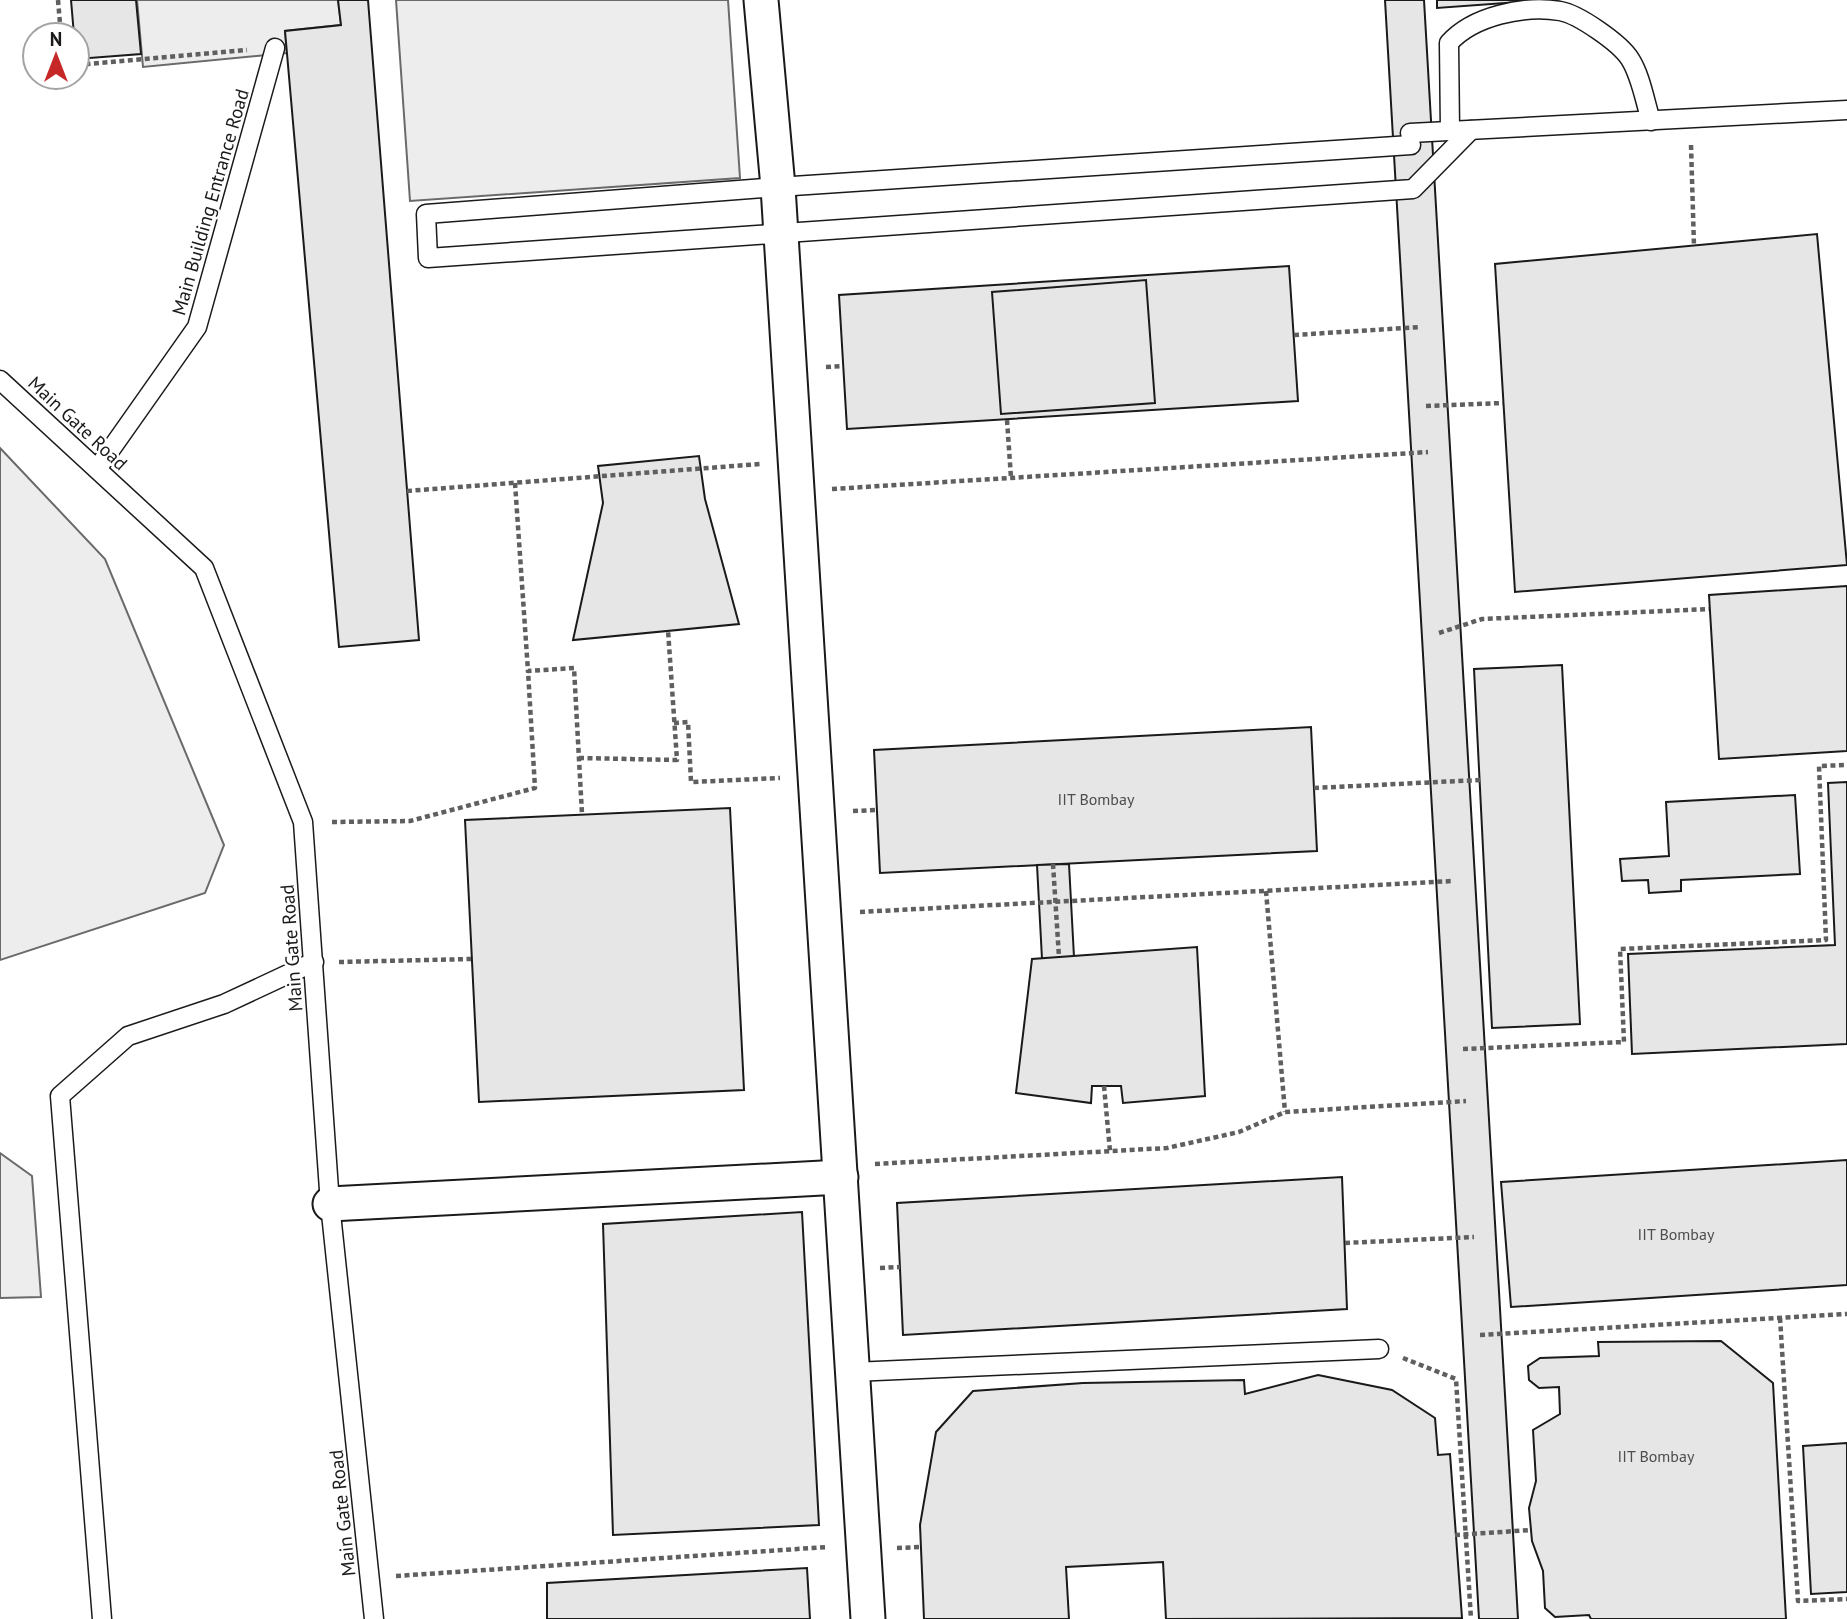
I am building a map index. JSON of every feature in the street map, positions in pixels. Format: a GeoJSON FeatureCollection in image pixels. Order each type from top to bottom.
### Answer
{"type":"FeatureCollection","features":[{"type":"Feature","properties":{"kind":"street"},"geometry":{"type":"LineString","coordinates":[[761,0],[778,187],[868,1619]]}},
{"type":"Feature","properties":{"kind":"street"},"geometry":{"type":"LineString","coordinates":[[330,1204],[840,1171]]}},
{"type":"Feature","properties":{"kind":"lane"},"geometry":{"type":"LineString","coordinates":[[1450,131],[1447,90],[1449,43],[1459,32],[1510,11],[1561,11],[1616,42],[1631,60],[1651,121]]}},
{"type":"Feature","properties":{"kind":"lane","name":"Main Building Entrance Road"},"geometry":{"type":"LineString","coordinates":[[97,469],[197,327],[275,48]]}},
{"type":"Feature","properties":{"kind":"lane"},"geometry":{"type":"LineString","coordinates":[[1471,130],[1413,189],[428,258],[426,214],[1410,139],[1450,131],[1847,110]]}},
{"type":"Feature","properties":{"kind":"lane","name":"Main Gate Road"},"geometry":{"type":"LineString","coordinates":[[0,380],[204,568],[303,822],[330,1204],[374,1619]]}},
{"type":"Feature","properties":{"kind":"lane"},"geometry":{"type":"LineString","coordinates":[[102,1619],[60,1096],[128,1036],[224,1004],[313,962]]}},
{"type":"Feature","properties":{"kind":"lane"},"geometry":{"type":"LineString","coordinates":[[853,1372],[1379,1349]]}},
{"type":"Feature","properties":{"kind":"path"},"geometry":{"type":"LineString","coordinates":[[58,0],[60,21]]}},
{"type":"Feature","properties":{"kind":"path"},"geometry":{"type":"LineString","coordinates":[[91,64],[275,48]]}},
{"type":"Feature","properties":{"kind":"path"},"geometry":{"type":"LineString","coordinates":[[1690,119],[1695,246]]}},
{"type":"Feature","properties":{"kind":"path"},"geometry":{"type":"LineString","coordinates":[[1294,335],[1421,327]]}},
{"type":"Feature","properties":{"kind":"path"},"geometry":{"type":"LineString","coordinates":[[1426,406],[1503,403]]}},
{"type":"Feature","properties":{"kind":"path"},"geometry":{"type":"LineString","coordinates":[[1007,420],[1012,478]]}},
{"type":"Feature","properties":{"kind":"path"},"geometry":{"type":"LineString","coordinates":[[407,491],[515,482],[797,477],[1012,478],[1428,452]]}},
{"type":"Feature","properties":{"kind":"path"},"geometry":{"type":"LineString","coordinates":[[303,822],[410,821],[535,788],[515,482]]}},
{"type":"Feature","properties":{"kind":"path"},"geometry":{"type":"LineString","coordinates":[[1439,633],[1482,619],[1709,610]]}},
{"type":"Feature","properties":{"kind":"path"},"geometry":{"type":"LineString","coordinates":[[579,758],[677,760],[668,630]]}},
{"type":"Feature","properties":{"kind":"path"},"geometry":{"type":"LineString","coordinates":[[528,671],[574,668],[582,814]]}},
{"type":"Feature","properties":{"kind":"path"},"geometry":{"type":"LineString","coordinates":[[674,723],[688,722],[691,782],[816,776]]}},
{"type":"Feature","properties":{"kind":"path"},"geometry":{"type":"LineString","coordinates":[[1463,1049],[1624,1042],[1620,949],[1826,940],[1819,766],[1847,765]]}},
{"type":"Feature","properties":{"kind":"path"},"geometry":{"type":"LineString","coordinates":[[1314,789],[1480,780]]}},
{"type":"Feature","properties":{"kind":"path"},"geometry":{"type":"LineString","coordinates":[[1053,864],[1059,957]]}},
{"type":"Feature","properties":{"kind":"path"},"geometry":{"type":"LineString","coordinates":[[824,914],[1453,881]]}},
{"type":"Feature","properties":{"kind":"path"},"geometry":{"type":"LineString","coordinates":[[1266,891],[1285,1112]]}},
{"type":"Feature","properties":{"kind":"path"},"geometry":{"type":"LineString","coordinates":[[313,962],[471,959]]}},
{"type":"Feature","properties":{"kind":"path"},"geometry":{"type":"LineString","coordinates":[[1104,1086],[1110,1151]]}},
{"type":"Feature","properties":{"kind":"path"},"geometry":{"type":"LineString","coordinates":[[840,1171],[1167,1148],[1239,1132],[1285,1112],[1466,1101]]}},
{"type":"Feature","properties":{"kind":"path"},"geometry":{"type":"LineString","coordinates":[[1345,1243],[1474,1237]]}},
{"type":"Feature","properties":{"kind":"path"},"geometry":{"type":"LineString","coordinates":[[1480,1335],[1847,1314]]}},
{"type":"Feature","properties":{"kind":"path"},"geometry":{"type":"LineString","coordinates":[[1780,1318],[1798,1601],[1847,1599]]}},
{"type":"Feature","properties":{"kind":"path"},"geometry":{"type":"LineString","coordinates":[[1379,1349],[1456,1379],[1471,1619]]}},
{"type":"Feature","properties":{"kind":"path"},"geometry":{"type":"LineString","coordinates":[[1455,1535],[1531,1530]]}},
{"type":"Feature","properties":{"kind":"path"},"geometry":{"type":"LineString","coordinates":[[370,1577],[863,1544]]}},
{"type":"Feature","properties":{"kind":"shaded area"},"geometry":{"type":"Polygon","coordinates":[[[137,0],[338,0],[341,25],[285,31],[287,53],[143,67],[137,0]]]}},
{"type":"Feature","properties":{"kind":"shaded area"},"geometry":{"type":"Polygon","coordinates":[[[396,0],[728,0],[740,178],[410,201],[396,0]]]}},
{"type":"Feature","properties":{"kind":"shaded area"},"geometry":{"type":"Polygon","coordinates":[[[0,448],[105,559],[224,845],[205,893],[0,960],[0,448]]]}},
{"type":"Feature","properties":{"kind":"shaded area"},"geometry":{"type":"Polygon","coordinates":[[[0,1153],[32,1176],[41,1297],[0,1298],[0,1153]]]}},
{"type":"Feature","properties":{"kind":"building"},"geometry":{"type":"Polygon","coordinates":[[[71,0],[136,0],[141,54],[91,58],[91,21],[73,21],[71,0]]]}},
{"type":"Feature","properties":{"kind":"building"},"geometry":{"type":"Polygon","coordinates":[[[338,0],[368,0],[419,640],[339,647],[285,31],[341,25],[338,0]]]}},
{"type":"Feature","properties":{"kind":"building"},"geometry":{"type":"Polygon","coordinates":[[[1385,0],[1424,0],[1518,1619],[1479,1619],[1385,0]]]}},
{"type":"Feature","properties":{"kind":"building"},"geometry":{"type":"Polygon","coordinates":[[[1437,0],[1546,0],[1437,8],[1437,0]]]}},
{"type":"Feature","properties":{"kind":"building"},"geometry":{"type":"Polygon","coordinates":[[[1817,234],[1847,565],[1515,592],[1495,264],[1817,234]]]}},
{"type":"Feature","properties":{"kind":"building"},"geometry":{"type":"Polygon","coordinates":[[[1289,266],[1298,401],[847,429],[839,295],[1289,266]]]}},
{"type":"Feature","properties":{"kind":"building"},"geometry":{"type":"Polygon","coordinates":[[[1146,280],[1155,403],[1001,414],[992,292],[1146,280]]]}},
{"type":"Feature","properties":{"kind":"building"},"geometry":{"type":"Polygon","coordinates":[[[699,456],[705,499],[739,624],[573,640],[603,503],[598,466],[699,456]]]}},
{"type":"Feature","properties":{"kind":"building"},"geometry":{"type":"Polygon","coordinates":[[[1847,586],[1847,751],[1719,759],[1709,595],[1847,586]]]}},
{"type":"Feature","properties":{"kind":"building"},"geometry":{"type":"Polygon","coordinates":[[[1562,665],[1580,1024],[1492,1028],[1474,669],[1562,665]]]}},
{"type":"Feature","properties":{"kind":"building"},"geometry":{"type":"Polygon","coordinates":[[[1311,727],[1317,851],[880,873],[874,750],[1311,727]]]}},
{"type":"Feature","properties":{"kind":"building"},"geometry":{"type":"Polygon","coordinates":[[[1847,782],[1847,1044],[1632,1054],[1628,954],[1835,945],[1828,783],[1847,782]]]}},
{"type":"Feature","properties":{"kind":"building"},"geometry":{"type":"Polygon","coordinates":[[[1795,795],[1800,874],[1681,880],[1681,891],[1649,893],[1648,880],[1622,881],[1620,859],[1669,856],[1666,802],[1795,795]]]}},
{"type":"Feature","properties":{"kind":"building"},"geometry":{"type":"Polygon","coordinates":[[[730,808],[744,1090],[479,1102],[465,820],[730,808]]]}},
{"type":"Feature","properties":{"kind":"building"},"geometry":{"type":"Polygon","coordinates":[[[1069,864],[1074,957],[1042,959],[1037,865],[1069,864]]]}},
{"type":"Feature","properties":{"kind":"building"},"geometry":{"type":"Polygon","coordinates":[[[1197,947],[1205,1096],[1123,1103],[1121,1086],[1092,1086],[1091,1103],[1016,1093],[1032,959],[1197,947]]]}},
{"type":"Feature","properties":{"kind":"building"},"geometry":{"type":"Polygon","coordinates":[[[1847,1160],[1847,1285],[1511,1307],[1501,1182],[1847,1160]]]}},
{"type":"Feature","properties":{"kind":"building"},"geometry":{"type":"Polygon","coordinates":[[[1342,1177],[1347,1309],[903,1335],[897,1203],[1342,1177]]]}},
{"type":"Feature","properties":{"kind":"building"},"geometry":{"type":"Polygon","coordinates":[[[802,1212],[819,1525],[613,1535],[603,1224],[802,1212]]]}},
{"type":"Feature","properties":{"kind":"building"},"geometry":{"type":"Polygon","coordinates":[[[1721,1341],[1773,1383],[1786,1619],[1591,1619],[1589,1615],[1555,1617],[1545,1608],[1543,1571],[1532,1541],[1529,1508],[1536,1481],[1533,1430],[1560,1414],[1559,1387],[1539,1388],[1529,1380],[1528,1366],[1540,1358],[1599,1356],[1598,1342],[1721,1341]]]}},
{"type":"Feature","properties":{"kind":"building"},"geometry":{"type":"Polygon","coordinates":[[[1318,1375],[1392,1390],[1435,1418],[1438,1455],[1450,1454],[1462,1618],[1166,1619],[1163,1562],[1066,1567],[1069,1619],[924,1619],[920,1525],[936,1432],[973,1391],[1083,1383],[1244,1380],[1245,1394],[1318,1375]]]}},
{"type":"Feature","properties":{"kind":"building"},"geometry":{"type":"Polygon","coordinates":[[[1847,1443],[1847,1592],[1811,1594],[1803,1446],[1847,1443]]]}},
{"type":"Feature","properties":{"kind":"building"},"geometry":{"type":"Polygon","coordinates":[[[807,1568],[810,1619],[547,1619],[547,1583],[807,1568]]]}}]}
